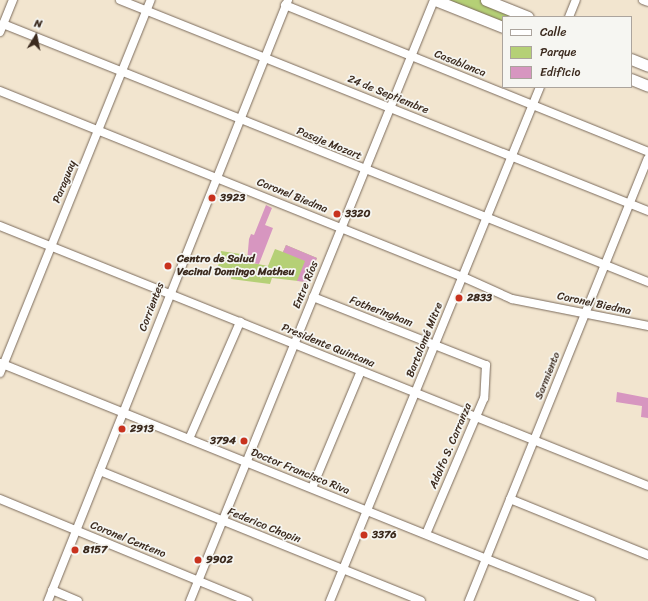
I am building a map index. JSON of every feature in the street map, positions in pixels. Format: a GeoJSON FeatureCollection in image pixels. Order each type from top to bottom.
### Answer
{"type":"FeatureCollection","features":[{"type":"Feature","properties":{"kind":"main road"},"geometry":{"type":"LineString","coordinates":[[434,0],[502,27]]}},
{"type":"Feature","properties":{"kind":"main road"},"geometry":{"type":"LineString","coordinates":[[486,0],[526,16]]}},
{"type":"Feature","properties":{"kind":"main road"},"geometry":{"type":"LineString","coordinates":[[632,59],[648,66]]}},
{"type":"Feature","properties":{"kind":"main road"},"geometry":{"type":"LineString","coordinates":[[632,79],[648,86]]}},
{"type":"Feature","properties":{"kind":"street"},"geometry":{"type":"LineString","coordinates":[[2,28],[13,0]]}},
{"type":"Feature","properties":{"kind":"street","name":"24 de Septiembre"},"geometry":{"type":"LineString","coordinates":[[120,0],[648,211]]}},
{"type":"Feature","properties":{"kind":"street","name":"Paraguay"},"geometry":{"type":"LineString","coordinates":[[0,373],[2,363],[151,0]]}},
{"type":"Feature","properties":{"kind":"street","name":"Entre Ríos"},"geometry":{"type":"LineString","coordinates":[[190,601],[434,0]]}},
{"type":"Feature","properties":{"kind":"street"},"geometry":{"type":"LineString","coordinates":[[569,16],[576,0]]}},
{"type":"Feature","properties":{"kind":"street"},"geometry":{"type":"LineString","coordinates":[[643,0],[648,2]]}},
{"type":"Feature","properties":{"kind":"street","name":"Casablanca"},"geometry":{"type":"LineString","coordinates":[[287,3],[411,56],[648,152]]}},
{"type":"Feature","properties":{"kind":"street","name":"Corrientes"},"geometry":{"type":"LineString","coordinates":[[48,601],[124,412],[168,293],[287,3]]}},
{"type":"Feature","properties":{"kind":"street","name":"Pasaje Mozart"},"geometry":{"type":"LineString","coordinates":[[2,28],[122,72],[604,267],[648,282]]}},
{"type":"Feature","properties":{"kind":"street","name":"Bartolomé Mitre"},"geometry":{"type":"LineString","coordinates":[[330,601],[540,88]]}},
{"type":"Feature","properties":{"kind":"street","name":"Coronel Biedma"},"geometry":{"type":"LineString","coordinates":[[0,91],[463,277],[512,300],[648,326]]}},
{"type":"Feature","properties":{"kind":"street","name":"Sarmiento"},"geometry":{"type":"LineString","coordinates":[[469,601],[648,159]]}},
{"type":"Feature","properties":{"kind":"street","name":"Presidente Quintana"},"geometry":{"type":"LineString","coordinates":[[0,226],[648,486]]}},
{"type":"Feature","properties":{"kind":"street","name":"Fotheringham"},"geometry":{"type":"LineString","coordinates":[[313,297],[486,365]]}},
{"type":"Feature","properties":{"kind":"street"},"geometry":{"type":"LineString","coordinates":[[189,439],[240,322]]}},
{"type":"Feature","properties":{"kind":"street","name":"Doctor Francisco Riva"},"geometry":{"type":"LineString","coordinates":[[2,363],[592,601]]}},
{"type":"Feature","properties":{"kind":"street","name":"Adolfo S. Carranza"},"geometry":{"type":"LineString","coordinates":[[426,534],[484,398],[486,365]]}},
{"type":"Feature","properties":{"kind":"street"},"geometry":{"type":"LineString","coordinates":[[312,488],[361,371]]}},
{"type":"Feature","properties":{"kind":"street","name":"Federico Chopin"},"geometry":{"type":"LineString","coordinates":[[100,471],[421,601]]}},
{"type":"Feature","properties":{"kind":"street","name":"Coronel Centeno"},"geometry":{"type":"LineString","coordinates":[[0,499],[248,601]]}},
{"type":"Feature","properties":{"kind":"street"},"geometry":{"type":"LineString","coordinates":[[510,499],[648,555]]}},
{"type":"Feature","properties":{"kind":"street"},"geometry":{"type":"LineString","coordinates":[[52,590],[78,601]]}},
{"type":"Feature","properties":{"kind":"green space"},"geometry":{"type":"Polygon","coordinates":[[[435,0],[486,0],[526,16],[502,16],[502,27],[435,0]]]}},
{"type":"Feature","properties":{"kind":"green space"},"geometry":{"type":"Polygon","coordinates":[[[286,245],[317,258],[307,282],[272,278],[270,284],[231,279],[233,269],[218,267],[221,251],[247,255],[247,262],[268,266],[275,249],[283,252],[286,245]]]}},
{"type":"Feature","properties":{"kind":"building"},"geometry":{"type":"Polygon","coordinates":[[[266,205],[272,208],[265,225],[273,228],[259,264],[247,262],[249,239],[251,234],[254,235],[266,205]]]}},
{"type":"Feature","properties":{"kind":"building"},"geometry":{"type":"Polygon","coordinates":[[[286,245],[317,258],[307,282],[297,281],[305,261],[283,252],[286,245]]]}},
{"type":"Feature","properties":{"kind":"building"},"geometry":{"type":"Polygon","coordinates":[[[617,392],[648,398],[648,418],[641,417],[642,406],[616,402],[617,392]]]}},
{"type":"Feature","properties":{"kind":"place","name":"3923"},"geometry":{"type":"Point","coordinates":[212,198]}},
{"type":"Feature","properties":{"kind":"place","name":"3320"},"geometry":{"type":"Point","coordinates":[337,214]}},
{"type":"Feature","properties":{"kind":"place","name":"Centro de Salud Vecinal Domingo Matheu"},"geometry":{"type":"Point","coordinates":[168,266]}},
{"type":"Feature","properties":{"kind":"place","name":"2833"},"geometry":{"type":"Point","coordinates":[459,298]}},
{"type":"Feature","properties":{"kind":"place","name":"2913"},"geometry":{"type":"Point","coordinates":[122,429]}},
{"type":"Feature","properties":{"kind":"place","name":"3794"},"geometry":{"type":"Point","coordinates":[244,441]}},
{"type":"Feature","properties":{"kind":"place","name":"3376"},"geometry":{"type":"Point","coordinates":[364,535]}},
{"type":"Feature","properties":{"kind":"place","name":"8157"},"geometry":{"type":"Point","coordinates":[75,550]}},
{"type":"Feature","properties":{"kind":"place","name":"9902"},"geometry":{"type":"Point","coordinates":[198,560]}}]}
